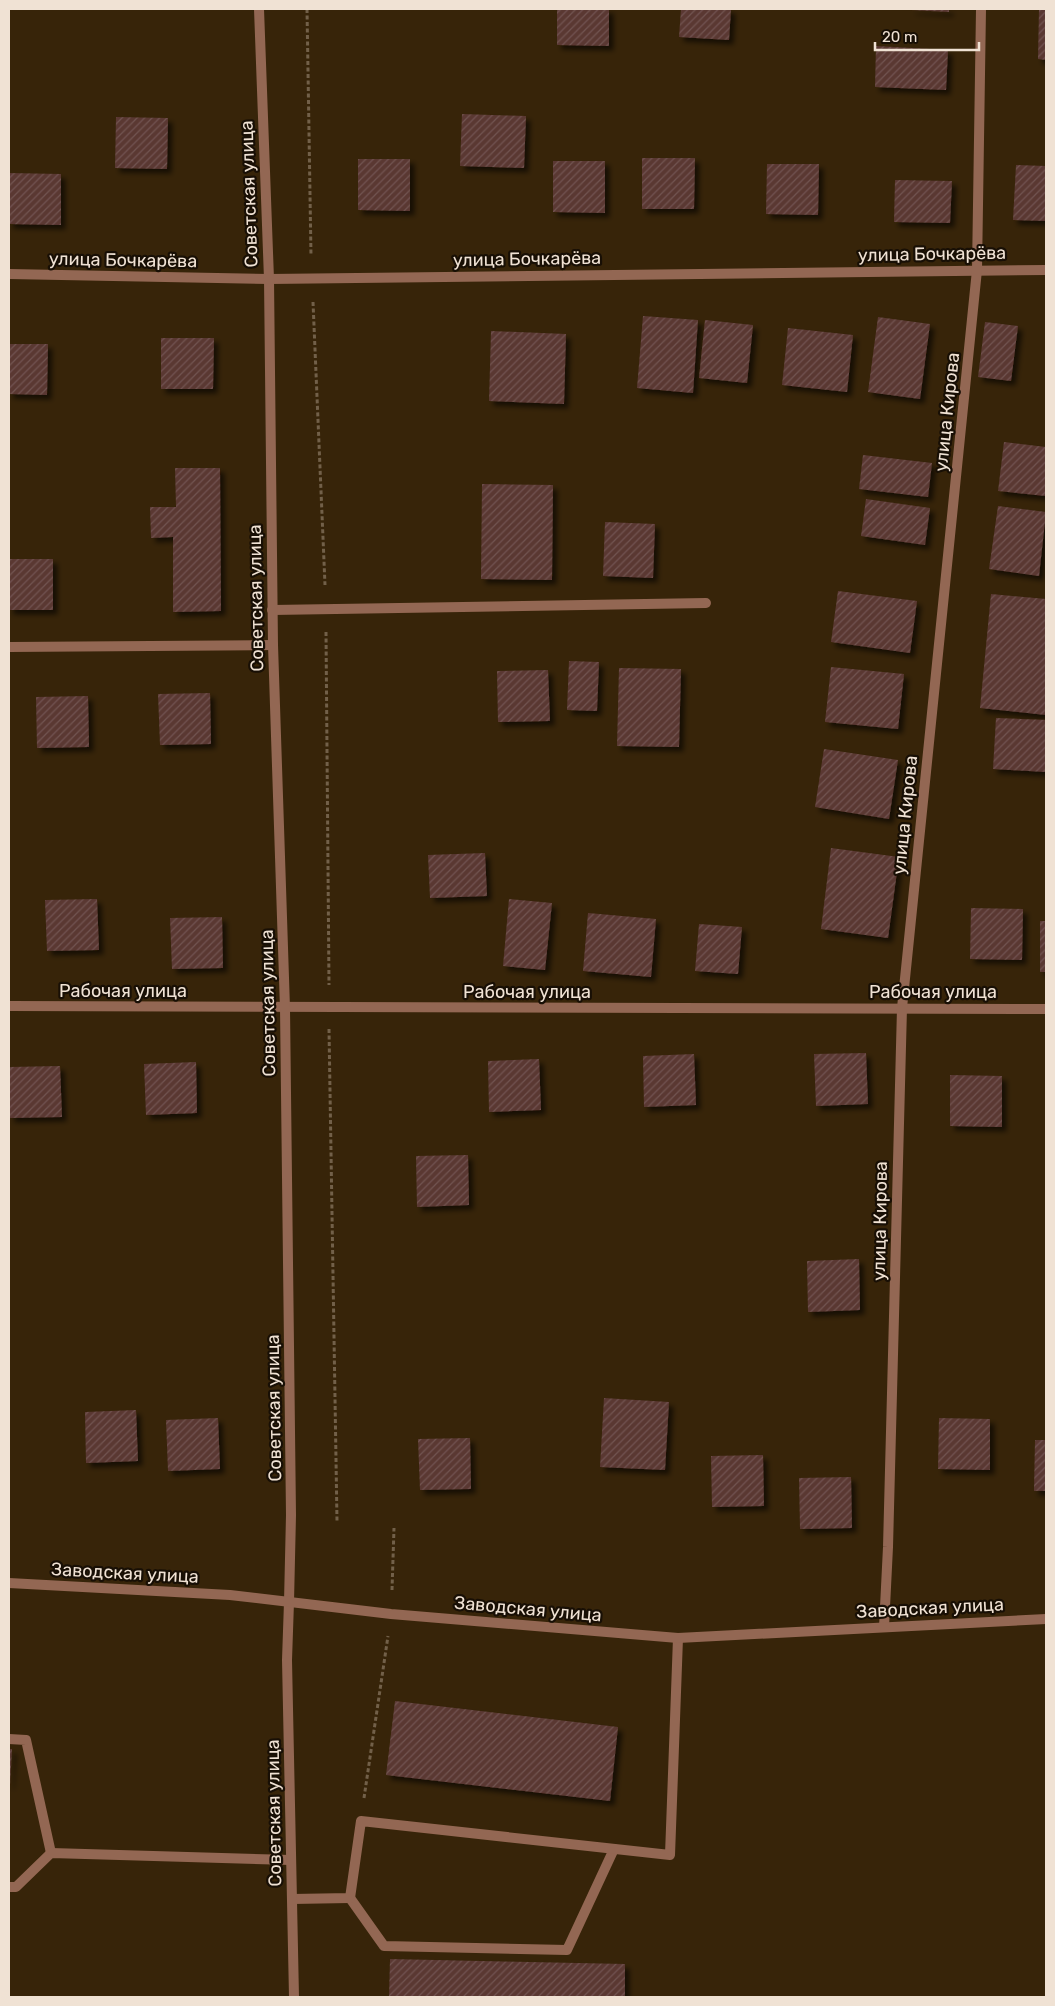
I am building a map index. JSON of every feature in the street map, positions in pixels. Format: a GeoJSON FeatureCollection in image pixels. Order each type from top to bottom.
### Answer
{"type":"FeatureCollection","features":[{"type":"Feature","properties":{"kind":"street","name":"Советская улица"},"geometry":{"type":"LineString","coordinates":[[259,9],[269,279],[272,610],[285,1008],[292,1515],[287,1660],[294,1997]]}},
{"type":"Feature","properties":{"kind":"street","name":"улица Кирова"},"geometry":{"type":"LineString","coordinates":[[884,1627],[888,1547],[902,1008],[978,270],[981,9]]}},
{"type":"Feature","properties":{"kind":"street","name":"улица Бочкарёва"},"geometry":{"type":"LineString","coordinates":[[9,274],[269,279],[1046,270]]}},
{"type":"Feature","properties":{"kind":"street"},"geometry":{"type":"LineString","coordinates":[[272,610],[706,603]]}},
{"type":"Feature","properties":{"kind":"street"},"geometry":{"type":"LineString","coordinates":[[9,647],[273,645]]}},
{"type":"Feature","properties":{"kind":"street","name":"Рабочая улица"},"geometry":{"type":"LineString","coordinates":[[9,1006],[1046,1009]]}},
{"type":"Feature","properties":{"kind":"street","name":"Заводская улица"},"geometry":{"type":"LineString","coordinates":[[9,1583],[230,1595],[391,1614],[678,1638],[1046,1619]]}},
{"type":"Feature","properties":{"kind":"street"},"geometry":{"type":"LineString","coordinates":[[614,1849],[567,1950],[384,1946],[350,1898],[361,1820],[670,1855],[678,1638]]}},
{"type":"Feature","properties":{"kind":"street"},"geometry":{"type":"LineString","coordinates":[[9,1740],[26,1740],[51,1852]]}},
{"type":"Feature","properties":{"kind":"street"},"geometry":{"type":"LineString","coordinates":[[9,1887],[16,1887],[51,1852],[291,1860]]}},
{"type":"Feature","properties":{"kind":"street"},"geometry":{"type":"LineString","coordinates":[[292,1899],[350,1898]]}},
{"type":"Feature","properties":{"kind":"path"},"geometry":{"type":"LineString","coordinates":[[307,9],[312,278],[326,609],[329,1008],[337,1521]]}},
{"type":"Feature","properties":{"kind":"path"},"geometry":{"type":"LineString","coordinates":[[361,1820],[391,1614],[394,1528]]}},
{"type":"Feature","properties":{"kind":"building"},"geometry":{"type":"Polygon","coordinates":[[[557,9],[609,9],[609,46],[557,45],[557,9]]]}},
{"type":"Feature","properties":{"kind":"building"},"geometry":{"type":"Polygon","coordinates":[[[681,9],[731,9],[729,40],[679,37],[681,9]]]}},
{"type":"Feature","properties":{"kind":"building"},"geometry":{"type":"Polygon","coordinates":[[[949,9],[949,12],[911,10],[949,9]]]}},
{"type":"Feature","properties":{"kind":"building"},"geometry":{"type":"Polygon","coordinates":[[[1039,9],[1046,9],[1046,60],[1038,59],[1039,9]]]}},
{"type":"Feature","properties":{"kind":"building"},"geometry":{"type":"Polygon","coordinates":[[[876,46],[948,50],[946,90],[875,87],[876,46]]]}},
{"type":"Feature","properties":{"kind":"building"},"geometry":{"type":"Polygon","coordinates":[[[462,114],[526,116],[524,168],[460,166],[462,114]]]}},
{"type":"Feature","properties":{"kind":"building"},"geometry":{"type":"Polygon","coordinates":[[[116,117],[168,118],[167,169],[115,168],[116,117]]]}},
{"type":"Feature","properties":{"kind":"building"},"geometry":{"type":"Polygon","coordinates":[[[642,158],[695,158],[694,209],[642,209],[642,158]]]}},
{"type":"Feature","properties":{"kind":"building"},"geometry":{"type":"Polygon","coordinates":[[[358,159],[410,159],[410,211],[358,210],[358,159]]]}},
{"type":"Feature","properties":{"kind":"building"},"geometry":{"type":"Polygon","coordinates":[[[553,161],[605,161],[605,213],[553,212],[553,161]]]}},
{"type":"Feature","properties":{"kind":"building"},"geometry":{"type":"Polygon","coordinates":[[[767,164],[819,164],[818,215],[766,214],[767,164]]]}},
{"type":"Feature","properties":{"kind":"building"},"geometry":{"type":"Polygon","coordinates":[[[1016,165],[1046,166],[1046,221],[1013,220],[1016,165]]]}},
{"type":"Feature","properties":{"kind":"building"},"geometry":{"type":"Polygon","coordinates":[[[9,173],[61,174],[61,225],[9,224],[9,173]]]}},
{"type":"Feature","properties":{"kind":"building"},"geometry":{"type":"Polygon","coordinates":[[[895,180],[952,181],[950,223],[894,222],[895,180]]]}},
{"type":"Feature","properties":{"kind":"building"},"geometry":{"type":"Polygon","coordinates":[[[643,316],[698,320],[693,393],[637,388],[643,316]]]}},
{"type":"Feature","properties":{"kind":"building"},"geometry":{"type":"Polygon","coordinates":[[[878,317],[930,324],[920,399],[868,392],[878,317]]]}},
{"type":"Feature","properties":{"kind":"building"},"geometry":{"type":"Polygon","coordinates":[[[705,320],[753,325],[747,383],[699,378],[705,320]]]}},
{"type":"Feature","properties":{"kind":"building"},"geometry":{"type":"Polygon","coordinates":[[[985,322],[1018,326],[1011,381],[978,377],[985,322]]]}},
{"type":"Feature","properties":{"kind":"building"},"geometry":{"type":"Polygon","coordinates":[[[788,328],[853,335],[847,392],[782,385],[788,328]]]}},
{"type":"Feature","properties":{"kind":"building"},"geometry":{"type":"Polygon","coordinates":[[[491,331],[566,334],[564,404],[489,401],[491,331]]]}},
{"type":"Feature","properties":{"kind":"building"},"geometry":{"type":"Polygon","coordinates":[[[161,338],[214,338],[213,389],[161,389],[161,338]]]}},
{"type":"Feature","properties":{"kind":"building"},"geometry":{"type":"Polygon","coordinates":[[[9,344],[48,344],[47,395],[9,394],[9,344]]]}},
{"type":"Feature","properties":{"kind":"building"},"geometry":{"type":"Polygon","coordinates":[[[1004,442],[1046,447],[1046,496],[998,491],[1004,442]]]}},
{"type":"Feature","properties":{"kind":"building"},"geometry":{"type":"Polygon","coordinates":[[[863,455],[932,463],[928,497],[859,489],[863,455]]]}},
{"type":"Feature","properties":{"kind":"building"},"geometry":{"type":"Polygon","coordinates":[[[175,468],[220,468],[221,611],[173,612],[173,537],[151,538],[150,507],[176,507],[175,468]]]}},
{"type":"Feature","properties":{"kind":"building"},"geometry":{"type":"Polygon","coordinates":[[[482,484],[553,485],[552,580],[481,579],[482,484]]]}},
{"type":"Feature","properties":{"kind":"building"},"geometry":{"type":"Polygon","coordinates":[[[866,499],[930,508],[925,545],[861,536],[866,499]]]}},
{"type":"Feature","properties":{"kind":"building"},"geometry":{"type":"Polygon","coordinates":[[[998,506],[1046,512],[1039,576],[989,569],[998,506]]]}},
{"type":"Feature","properties":{"kind":"building"},"geometry":{"type":"Polygon","coordinates":[[[605,522],[655,524],[653,578],[603,576],[605,522]]]}},
{"type":"Feature","properties":{"kind":"building"},"geometry":{"type":"Polygon","coordinates":[[[9,559],[53,559],[53,610],[9,610],[9,559]]]}},
{"type":"Feature","properties":{"kind":"building"},"geometry":{"type":"Polygon","coordinates":[[[838,591],[917,601],[910,653],[831,642],[838,591]]]}},
{"type":"Feature","properties":{"kind":"building"},"geometry":{"type":"Polygon","coordinates":[[[991,594],[1046,599],[1046,715],[980,708],[991,594]]]}},
{"type":"Feature","properties":{"kind":"building"},"geometry":{"type":"Polygon","coordinates":[[[569,661],[599,662],[597,711],[567,710],[569,661]]]}},
{"type":"Feature","properties":{"kind":"building"},"geometry":{"type":"Polygon","coordinates":[[[831,667],[904,674],[898,729],[825,722],[831,667]]]}},
{"type":"Feature","properties":{"kind":"building"},"geometry":{"type":"Polygon","coordinates":[[[619,668],[681,669],[679,747],[617,746],[619,668]]]}},
{"type":"Feature","properties":{"kind":"building"},"geometry":{"type":"Polygon","coordinates":[[[548,670],[550,721],[498,722],[497,671],[548,670]]]}},
{"type":"Feature","properties":{"kind":"building"},"geometry":{"type":"Polygon","coordinates":[[[210,693],[211,744],[160,745],[158,694],[210,693]]]}},
{"type":"Feature","properties":{"kind":"building"},"geometry":{"type":"Polygon","coordinates":[[[88,696],[89,747],[37,748],[36,697],[88,696]]]}},
{"type":"Feature","properties":{"kind":"building"},"geometry":{"type":"Polygon","coordinates":[[[996,718],[1046,720],[1046,772],[993,769],[996,718]]]}},
{"type":"Feature","properties":{"kind":"building"},"geometry":{"type":"Polygon","coordinates":[[[824,749],[898,760],[889,819],[815,807],[824,749]]]}},
{"type":"Feature","properties":{"kind":"building"},"geometry":{"type":"Polygon","coordinates":[[[831,848],[899,857],[888,938],[821,929],[831,848]]]}},
{"type":"Feature","properties":{"kind":"building"},"geometry":{"type":"Polygon","coordinates":[[[485,853],[487,896],[430,898],[428,855],[485,853]]]}},
{"type":"Feature","properties":{"kind":"building"},"geometry":{"type":"Polygon","coordinates":[[[97,899],[99,950],[47,951],[45,900],[97,899]]]}},
{"type":"Feature","properties":{"kind":"building"},"geometry":{"type":"Polygon","coordinates":[[[509,899],[552,903],[545,970],[503,966],[509,899]]]}},
{"type":"Feature","properties":{"kind":"building"},"geometry":{"type":"Polygon","coordinates":[[[971,908],[1023,909],[1022,960],[970,959],[971,908]]]}},
{"type":"Feature","properties":{"kind":"building"},"geometry":{"type":"Polygon","coordinates":[[[588,913],[656,919],[651,977],[583,971],[588,913]]]}},
{"type":"Feature","properties":{"kind":"building"},"geometry":{"type":"Polygon","coordinates":[[[222,917],[223,968],[172,969],[170,918],[222,917]]]}},
{"type":"Feature","properties":{"kind":"building"},"geometry":{"type":"Polygon","coordinates":[[[1040,921],[1046,921],[1046,972],[1040,972],[1040,921]]]}},
{"type":"Feature","properties":{"kind":"building"},"geometry":{"type":"Polygon","coordinates":[[[699,924],[742,927],[738,974],[695,971],[699,924]]]}},
{"type":"Feature","properties":{"kind":"building"},"geometry":{"type":"Polygon","coordinates":[[[866,1053],[868,1104],[816,1106],[814,1054],[866,1053]]]}},
{"type":"Feature","properties":{"kind":"building"},"geometry":{"type":"Polygon","coordinates":[[[694,1054],[696,1105],[644,1107],[643,1056],[694,1054]]]}},
{"type":"Feature","properties":{"kind":"building"},"geometry":{"type":"Polygon","coordinates":[[[539,1059],[541,1110],[489,1112],[488,1061],[539,1059]]]}},
{"type":"Feature","properties":{"kind":"building"},"geometry":{"type":"Polygon","coordinates":[[[196,1062],[197,1113],[146,1115],[144,1064],[196,1062]]]}},
{"type":"Feature","properties":{"kind":"building"},"geometry":{"type":"Polygon","coordinates":[[[60,1066],[62,1117],[10,1118],[9,1067],[60,1066]]]}},
{"type":"Feature","properties":{"kind":"building"},"geometry":{"type":"Polygon","coordinates":[[[950,1075],[1002,1076],[1002,1127],[950,1126],[950,1075]]]}},
{"type":"Feature","properties":{"kind":"building"},"geometry":{"type":"Polygon","coordinates":[[[468,1155],[469,1205],[417,1207],[416,1156],[468,1155]]]}},
{"type":"Feature","properties":{"kind":"building"},"geometry":{"type":"Polygon","coordinates":[[[859,1259],[860,1310],[808,1312],[807,1261],[859,1259]]]}},
{"type":"Feature","properties":{"kind":"building"},"geometry":{"type":"Polygon","coordinates":[[[604,1398],[669,1402],[665,1470],[600,1467],[604,1398]]]}},
{"type":"Feature","properties":{"kind":"building"},"geometry":{"type":"Polygon","coordinates":[[[136,1410],[138,1461],[86,1463],[85,1412],[136,1410]]]}},
{"type":"Feature","properties":{"kind":"building"},"geometry":{"type":"Polygon","coordinates":[[[218,1418],[220,1469],[168,1471],[166,1420],[218,1418]]]}},
{"type":"Feature","properties":{"kind":"building"},"geometry":{"type":"Polygon","coordinates":[[[939,1418],[990,1419],[990,1470],[938,1469],[939,1418]]]}},
{"type":"Feature","properties":{"kind":"building"},"geometry":{"type":"Polygon","coordinates":[[[470,1438],[471,1489],[420,1490],[418,1439],[470,1438]]]}},
{"type":"Feature","properties":{"kind":"building"},"geometry":{"type":"Polygon","coordinates":[[[1035,1440],[1046,1440],[1046,1491],[1034,1491],[1035,1440]]]}},
{"type":"Feature","properties":{"kind":"building"},"geometry":{"type":"Polygon","coordinates":[[[763,1455],[764,1506],[712,1507],[711,1456],[763,1455]]]}},
{"type":"Feature","properties":{"kind":"building"},"geometry":{"type":"Polygon","coordinates":[[[851,1477],[852,1528],[800,1529],[799,1478],[851,1477]]]}},
{"type":"Feature","properties":{"kind":"building"},"geometry":{"type":"Polygon","coordinates":[[[395,1701],[618,1727],[610,1801],[386,1775],[395,1701]]]}},
{"type":"Feature","properties":{"kind":"building"},"geometry":{"type":"Polygon","coordinates":[[[9,1749],[12,1749],[10,1785],[9,1785],[9,1749]]]}},
{"type":"Feature","properties":{"kind":"building"},"geometry":{"type":"Polygon","coordinates":[[[390,1959],[625,1964],[625,1997],[389,1997],[390,1959]]]}}]}
